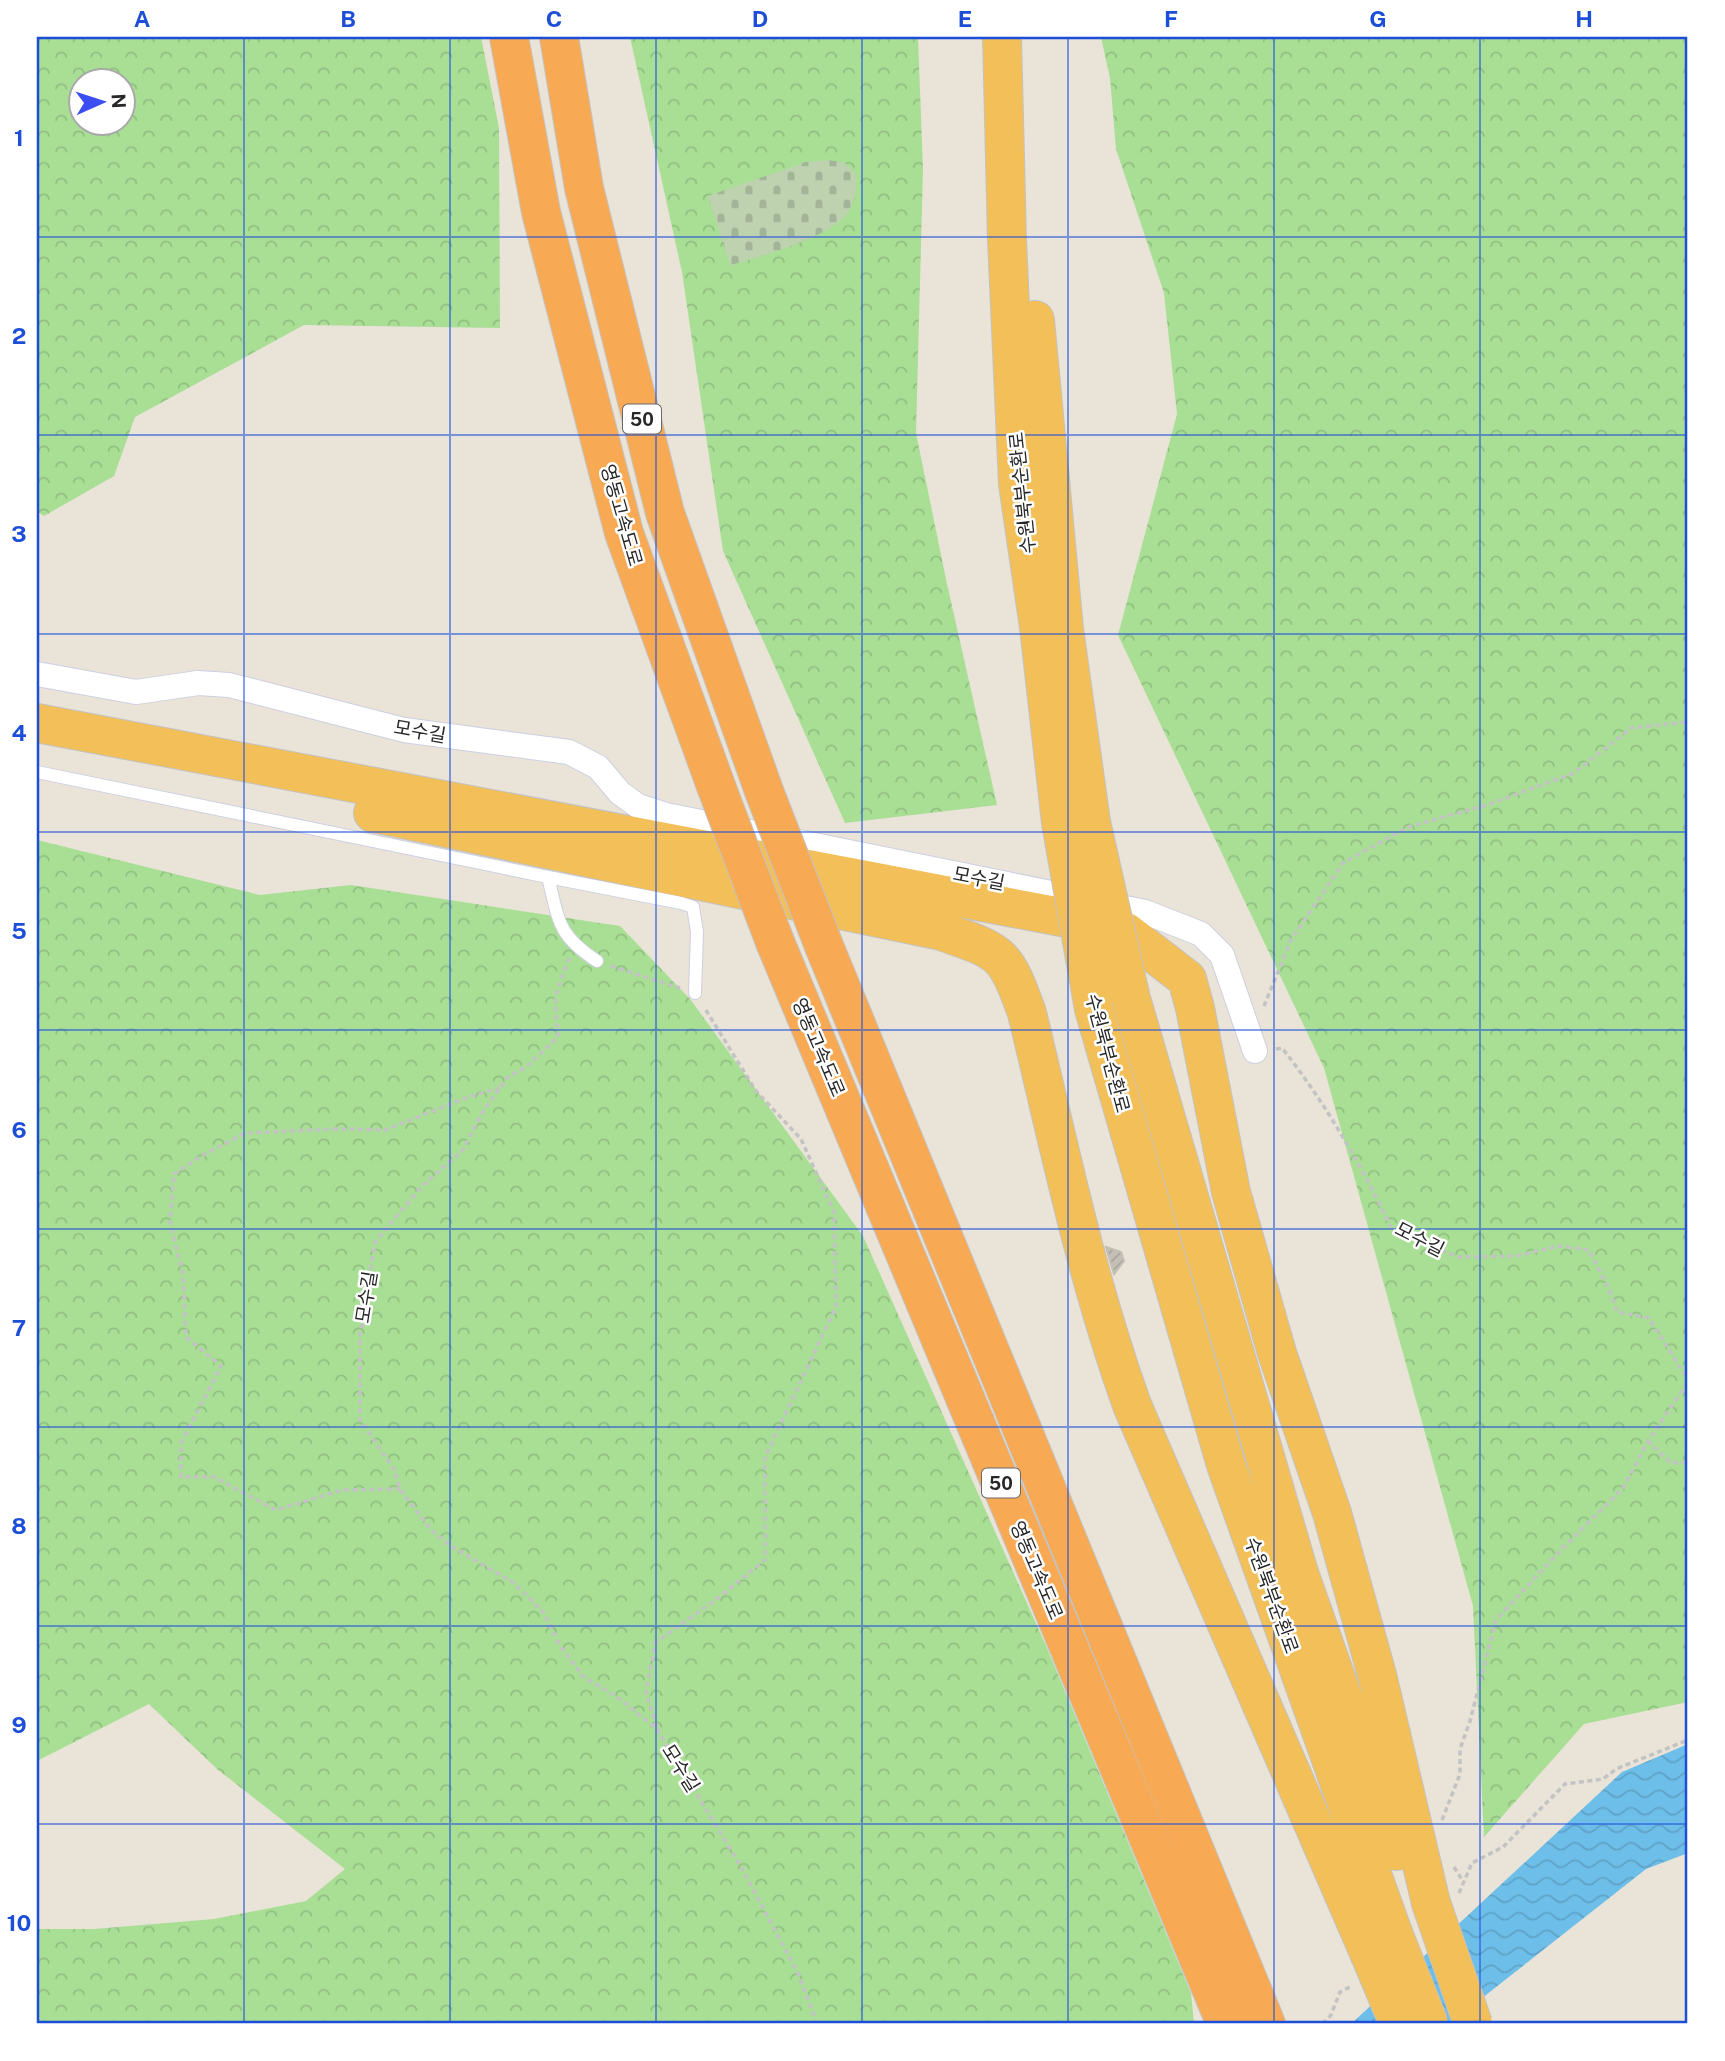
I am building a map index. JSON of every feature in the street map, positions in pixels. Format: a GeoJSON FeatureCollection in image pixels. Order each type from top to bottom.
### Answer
{"type":"FeatureCollection","features":[{"type":"Feature","properties":{"kind":"highway","name":"영동고속도로"},"geometry":{"type":"LineString","coordinates":[[509,37],[541,212],[624,533],[716,786],[775,942],[1251,2021]]}},
{"type":"Feature","properties":{"kind":"highway","name":"영동고속도로"},"geometry":{"type":"LineString","coordinates":[[559,37],[584,188],[665,513],[764,791],[824,946],[1251,2021]]}},
{"type":"Feature","properties":{"kind":"highway","name":"수원북부순환로"},"geometry":{"type":"LineString","coordinates":[[1002,37],[1006,227],[1018,484],[1039,627],[1076,822],[1130,995],[1429,2024]]}},
{"type":"Feature","properties":{"kind":"highway","name":"수원북부순환로"},"geometry":{"type":"LineString","coordinates":[[1028,37],[1026,117],[1032,292],[1094,1009],[1226,1465],[1403,1927],[1458,2024]]}},
{"type":"Feature","properties":{"kind":"highway"},"geometry":{"type":"LineString","coordinates":[[37,723],[1098,924],[1126,932],[1186,979],[1195,1008],[1231,1192],[1277,1353],[1332,1513],[1377,1675],[1403,1927],[1399,2024]]}},
{"type":"Feature","properties":{"kind":"highway"},"geometry":{"type":"LineString","coordinates":[[37,744],[941,931],[982,945],[1003,959],[1027,1013],[1087,1260],[1111,1347],[1132,1405],[1403,1927],[1473,2024]]}},
{"type":"Feature","properties":{"kind":"street","name":"모수길"},"geometry":{"type":"LineString","coordinates":[[37,674],[136,692],[198,683],[229,685],[404,730],[569,752],[598,767],[620,793],[638,806],[666,815],[1145,912],[1201,934],[1222,955],[1255,1051]]}},
{"type":"Feature","properties":{"kind":"lane"},"geometry":{"type":"LineString","coordinates":[[37,772],[693,907],[697,932],[695,993]]}},
{"type":"Feature","properties":{"kind":"lane"},"geometry":{"type":"LineString","coordinates":[[548,877],[561,929],[575,947],[597,961]]}},
{"type":"Feature","properties":{"kind":"path"},"geometry":{"type":"LineString","coordinates":[[1255,1051],[1265,1004],[1291,940],[1343,863],[1408,827],[1487,805],[1574,773],[1631,728],[1688,722]]}},
{"type":"Feature","properties":{"kind":"path","name":"모수길"},"geometry":{"type":"LineString","coordinates":[[575,947],[566,963],[555,996],[558,1037],[526,1067],[508,1077],[483,1111],[463,1150],[422,1186],[375,1242],[360,1336],[360,1420],[394,1469],[400,1489],[432,1531],[451,1546],[522,1590],[544,1613],[560,1646],[583,1676],[621,1700],[657,1729],[740,1865],[799,1973],[817,2024]]}},
{"type":"Feature","properties":{"kind":"path"},"geometry":{"type":"LineString","coordinates":[[597,961],[695,993],[756,1091],[801,1139],[834,1212],[836,1307],[765,1457],[765,1560],[719,1598],[656,1643],[646,1693],[657,1729]]}},
{"type":"Feature","properties":{"kind":"path","name":"모수길"},"geometry":{"type":"LineString","coordinates":[[1255,1051],[1282,1048],[1301,1072],[1372,1189],[1392,1229],[1458,1257],[1516,1256],[1559,1246],[1589,1250],[1609,1289],[1617,1312],[1649,1318],[1688,1381]]}},
{"type":"Feature","properties":{"kind":"path"},"geometry":{"type":"LineString","coordinates":[[400,1489],[342,1490],[276,1510],[214,1477],[181,1477],[181,1443],[221,1366],[186,1337],[183,1275],[170,1222],[174,1174],[245,1133],[385,1130],[468,1097],[499,1088]]}},
{"type":"Feature","properties":{"kind":"path"},"geometry":{"type":"LineString","coordinates":[[1441,1824],[1460,1774],[1460,1749],[1470,1721],[1496,1620],[1623,1488],[1648,1441],[1688,1381]]}},
{"type":"Feature","properties":{"kind":"path"},"geometry":{"type":"LineString","coordinates":[[1648,1441],[1671,1463],[1688,1462]]}},
{"type":"Feature","properties":{"kind":"path"},"geometry":{"type":"LineString","coordinates":[[1472,1863],[1503,1847],[1565,1784],[1602,1779],[1616,1769],[1688,1740]]}},
{"type":"Feature","properties":{"kind":"path"},"geometry":{"type":"LineString","coordinates":[[1451,1863],[1464,1883]]}},
{"type":"Feature","properties":{"kind":"path"},"geometry":{"type":"LineString","coordinates":[[1324,2024],[1331,2015],[1340,1992]]}},
{"type":"Feature","properties":{"kind":"green space"},"geometry":{"type":"Polygon","coordinates":[[[37,37],[481,37],[499,128],[500,328],[304,325],[135,417],[114,476],[44,516],[37,511],[37,37]]]}},
{"type":"Feature","properties":{"kind":"green space"},"geometry":{"type":"Polygon","coordinates":[[[630,37],[918,37],[923,170],[916,433],[997,805],[845,823],[723,551],[682,272],[630,37]]]}},
{"type":"Feature","properties":{"kind":"green space"},"geometry":{"type":"Polygon","coordinates":[[[1101,37],[1688,37],[1688,1702],[1584,1724],[1484,1837],[1473,1606],[1324,1068],[1118,635],[1177,414],[1164,293],[1116,149],[1110,78],[1101,37]]]}},
{"type":"Feature","properties":{"kind":"green space"},"geometry":{"type":"Polygon","coordinates":[[[829,160],[845,163],[856,174],[854,198],[842,219],[805,241],[730,265],[708,196],[806,162],[829,160]]]}},
{"type":"Feature","properties":{"kind":"green space"},"geometry":{"type":"Polygon","coordinates":[[[37,840],[260,895],[351,885],[620,926],[690,999],[863,1236],[1047,1648],[1191,1993],[1194,2024],[37,2024],[37,1929],[94,1929],[214,1919],[306,1901],[345,1869],[217,1769],[149,1704],[37,1761],[37,840]]]}},
{"type":"Feature","properties":{"kind":"water"},"geometry":{"type":"Polygon","coordinates":[[[1688,1744],[1688,1853],[1646,1869],[1449,2024],[1351,2024],[1622,1772],[1688,1744]]]}},
{"type":"Feature","properties":{"kind":"building"},"geometry":{"type":"Polygon","coordinates":[[[1106,1247],[1121,1252],[1124,1261],[1114,1274],[1106,1247]]]}}]}
